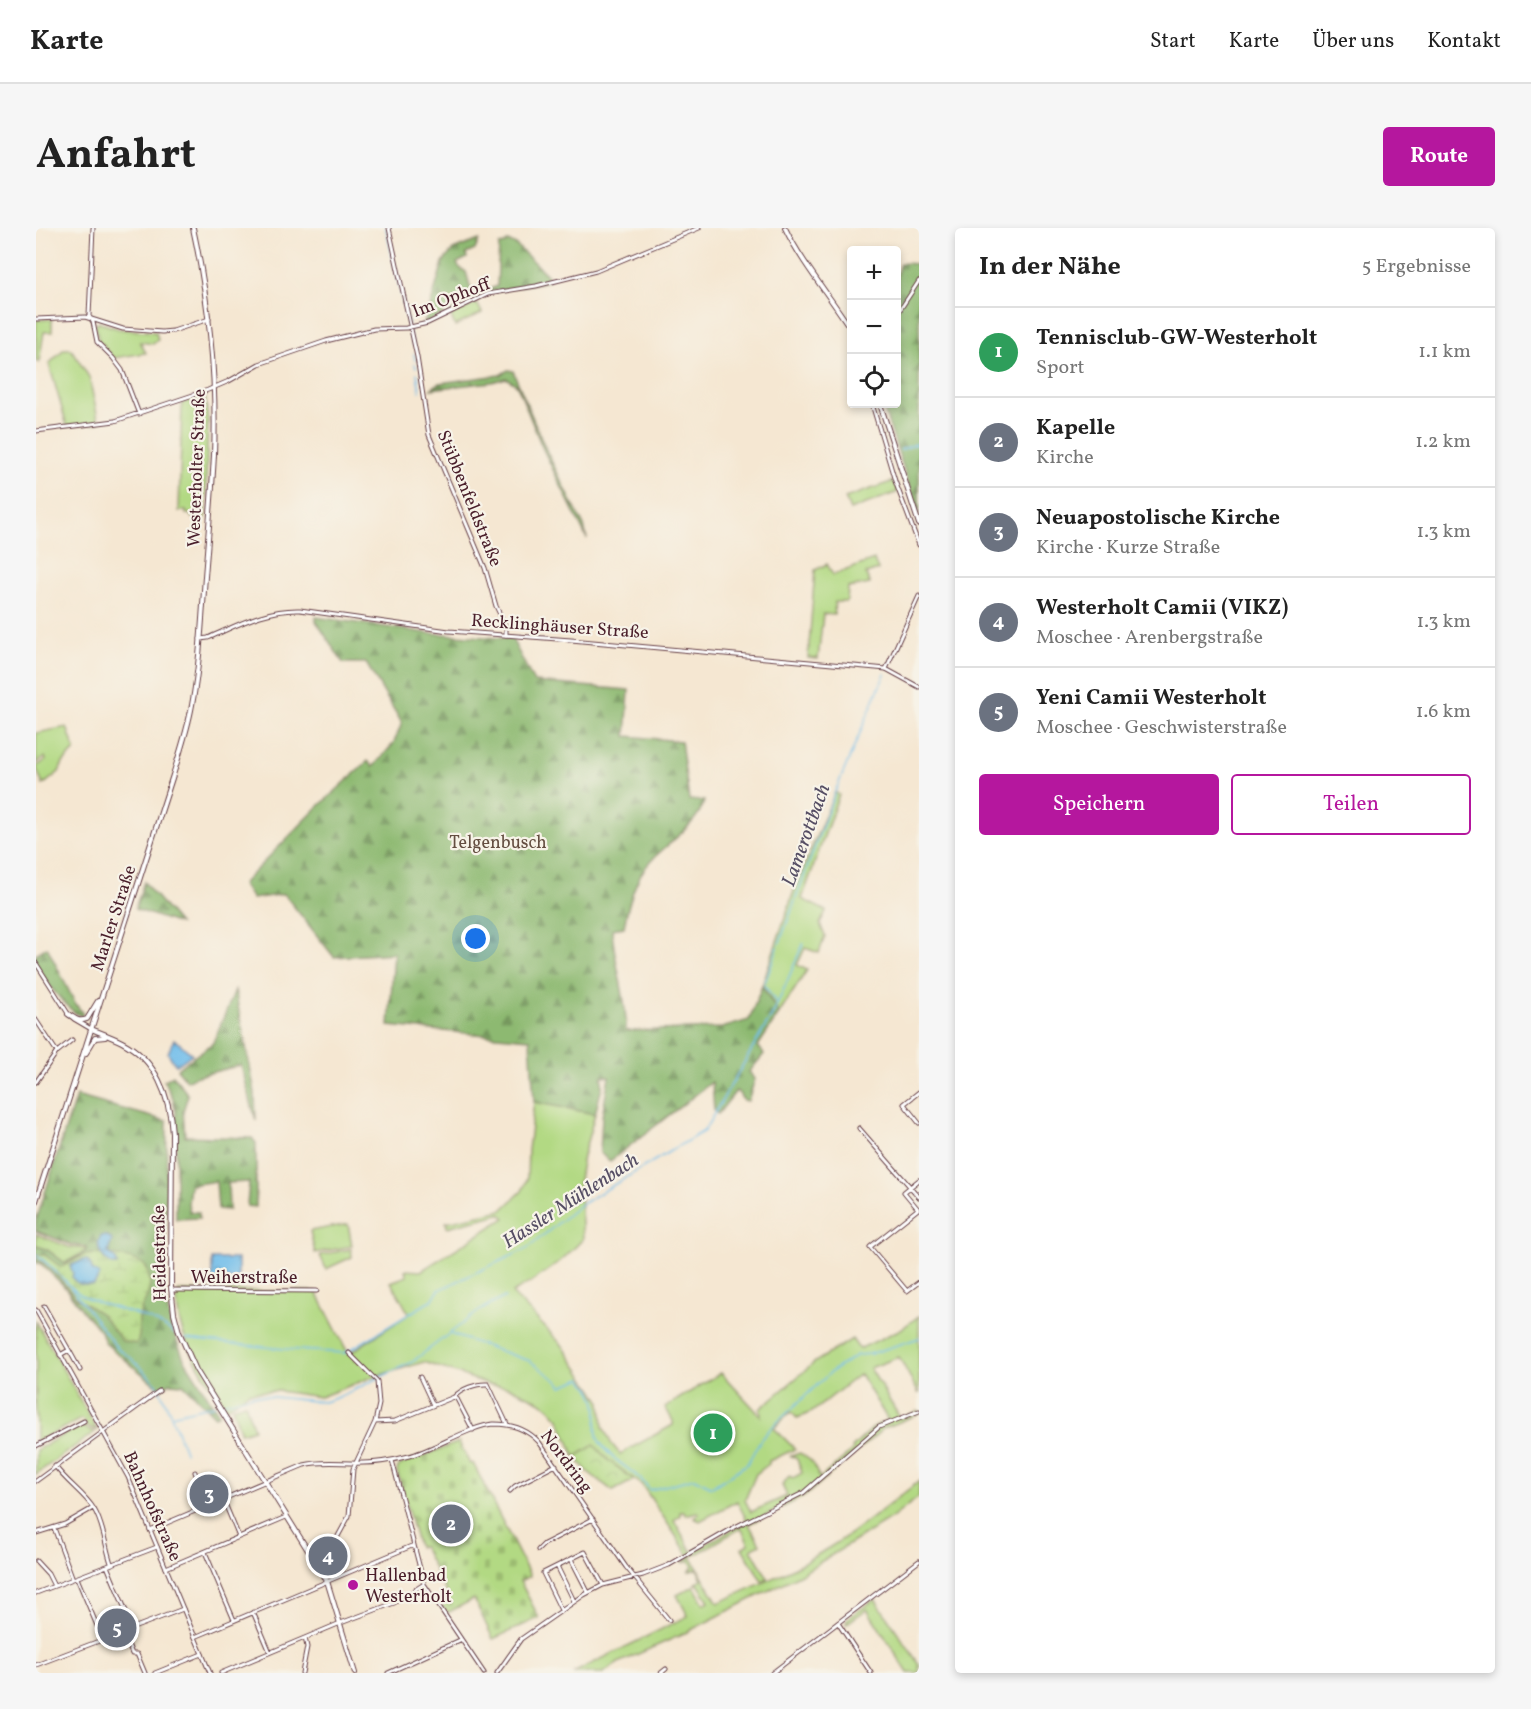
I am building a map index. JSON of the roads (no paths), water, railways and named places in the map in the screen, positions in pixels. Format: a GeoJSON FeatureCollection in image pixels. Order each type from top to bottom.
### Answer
{"type":"FeatureCollection","features":[{"type":"Feature","properties":{"kind":"main road","name":"Westerholter Straße"},"geometry":{"type":"LineString","coordinates":[[194,228],[209,319],[214,454],[200,639]]}},
{"type":"Feature","properties":{"kind":"main road"},"geometry":{"type":"LineString","coordinates":[[785,228],[802,260],[847,323]]}},
{"type":"Feature","properties":{"kind":"main road"},"geometry":{"type":"LineString","coordinates":[[881,408],[919,524]]}},
{"type":"Feature","properties":{"kind":"main road","name":"Marler Straße"},"geometry":{"type":"LineString","coordinates":[[36,1199],[186,732],[195,686],[200,639]]}},
{"type":"Feature","properties":{"kind":"main road"},"geometry":{"type":"LineString","coordinates":[[68,1014],[76,1020],[87,1019],[102,995]]}},
{"type":"Feature","properties":{"kind":"main road","name":"Heidestraße"},"geometry":{"type":"LineString","coordinates":[[91,1029],[121,1042],[141,1056],[154,1071],[165,1092],[170,1107],[173,1155],[171,1290],[174,1313],[185,1348],[216,1404],[327,1581],[355,1673]]}},
{"type":"Feature","properties":{"kind":"main road"},"geometry":{"type":"LineString","coordinates":[[80,1065],[95,1038],[102,1036],[121,1042]]}},
{"type":"Feature","properties":{"kind":"street"},"geometry":{"type":"LineString","coordinates":[[93,228],[90,316],[97,342],[113,357],[122,370],[139,414]]}},
{"type":"Feature","properties":{"kind":"street","name":"Stübbenfeldstraße"},"geometry":{"type":"LineString","coordinates":[[389,228],[411,328],[432,444],[485,568],[496,606],[506,627],[506,635]]}},
{"type":"Feature","properties":{"kind":"street","name":"Im Ophoff"},"geometry":{"type":"LineString","coordinates":[[36,431],[115,422],[213,388],[259,364],[326,341],[374,329],[411,328],[428,323],[488,294],[536,286],[596,271],[699,228]]}},
{"type":"Feature","properties":{"kind":"street"},"geometry":{"type":"LineString","coordinates":[[901,310],[919,281]]}},
{"type":"Feature","properties":{"kind":"street"},"geometry":{"type":"LineString","coordinates":[[36,319],[91,318],[123,329],[162,332],[173,331],[209,319]]}},
{"type":"Feature","properties":{"kind":"street"},"geometry":{"type":"LineString","coordinates":[[873,408],[919,545]]}},
{"type":"Feature","properties":{"kind":"street"},"geometry":{"type":"LineString","coordinates":[[886,669],[919,596]]}},
{"type":"Feature","properties":{"kind":"street","name":"Recklinghäuser Straße"},"geometry":{"type":"LineString","coordinates":[[200,639],[263,615],[288,610],[423,629],[886,669],[919,687]]}},
{"type":"Feature","properties":{"kind":"street"},"geometry":{"type":"LineString","coordinates":[[36,963],[68,1014],[78,1023],[91,1029]]}},
{"type":"Feature","properties":{"kind":"street"},"geometry":{"type":"LineString","coordinates":[[36,1021],[57,1052]]}},
{"type":"Feature","properties":{"kind":"street"},"geometry":{"type":"LineString","coordinates":[[36,1082],[57,1052],[72,1040]]}},
{"type":"Feature","properties":{"kind":"street"},"geometry":{"type":"LineString","coordinates":[[919,1092],[904,1104],[919,1123]]}},
{"type":"Feature","properties":{"kind":"street"},"geometry":{"type":"LineString","coordinates":[[859,1128],[919,1197]]}},
{"type":"Feature","properties":{"kind":"street"},"geometry":{"type":"LineString","coordinates":[[919,1180],[904,1192],[918,1208],[870,1247],[907,1291],[919,1282]]}},
{"type":"Feature","properties":{"kind":"street","name":"Weiherstraße"},"geometry":{"type":"LineString","coordinates":[[171,1290],[317,1291]]}},
{"type":"Feature","properties":{"kind":"street"},"geometry":{"type":"LineString","coordinates":[[44,1306],[80,1370]]}},
{"type":"Feature","properties":{"kind":"street","name":"Bahnhofstraße"},"geometry":{"type":"LineString","coordinates":[[36,1310],[128,1477],[210,1673]]}},
{"type":"Feature","properties":{"kind":"street"},"geometry":{"type":"LineString","coordinates":[[60,1354],[69,1350]]}},
{"type":"Feature","properties":{"kind":"street"},"geometry":{"type":"LineString","coordinates":[[330,1570],[332,1549],[349,1516],[353,1469],[375,1422],[379,1404],[377,1381],[349,1353]]}},
{"type":"Feature","properties":{"kind":"street"},"geometry":{"type":"LineString","coordinates":[[420,1377],[433,1405]]}},
{"type":"Feature","properties":{"kind":"street"},"geometry":{"type":"LineString","coordinates":[[150,1530],[264,1481],[313,1463],[392,1460],[430,1449],[491,1424],[507,1424],[488,1384],[481,1384],[395,1421],[375,1422]]}},
{"type":"Feature","properties":{"kind":"street"},"geometry":{"type":"LineString","coordinates":[[36,1480],[159,1391]]}},
{"type":"Feature","properties":{"kind":"street"},"geometry":{"type":"LineString","coordinates":[[454,1397],[473,1430]]}},
{"type":"Feature","properties":{"kind":"street"},"geometry":{"type":"LineString","coordinates":[[497,1673],[521,1639],[588,1592],[669,1565],[735,1527],[803,1493],[879,1427],[919,1411]]}},
{"type":"Feature","properties":{"kind":"street"},"geometry":{"type":"LineString","coordinates":[[36,1446],[84,1421]]}},
{"type":"Feature","properties":{"kind":"street","name":"Nordring"},"geometry":{"type":"LineString","coordinates":[[507,1424],[521,1428],[539,1442],[626,1567],[669,1620]]}},
{"type":"Feature","properties":{"kind":"street"},"geometry":{"type":"LineString","coordinates":[[392,1460],[424,1584],[484,1673]]}},
{"type":"Feature","properties":{"kind":"street"},"geometry":{"type":"LineString","coordinates":[[510,1491],[515,1486],[556,1465]]}},
{"type":"Feature","properties":{"kind":"street"},"geometry":{"type":"LineString","coordinates":[[56,1466],[70,1485],[93,1508],[101,1523],[109,1565],[133,1628]]}},
{"type":"Feature","properties":{"kind":"street"},"geometry":{"type":"LineString","coordinates":[[195,1472],[207,1505]]}},
{"type":"Feature","properties":{"kind":"street"},"geometry":{"type":"LineString","coordinates":[[223,1499],[240,1537]]}},
{"type":"Feature","properties":{"kind":"street"},"geometry":{"type":"LineString","coordinates":[[36,1533],[75,1520],[93,1508]]}},
{"type":"Feature","properties":{"kind":"street"},"geometry":{"type":"LineString","coordinates":[[166,1568],[286,1517]]}},
{"type":"Feature","properties":{"kind":"street"},"geometry":{"type":"LineString","coordinates":[[538,1550],[544,1544],[593,1519]]}},
{"type":"Feature","properties":{"kind":"street"},"geometry":{"type":"LineString","coordinates":[[54,1528],[103,1640]]}},
{"type":"Feature","properties":{"kind":"street"},"geometry":{"type":"LineString","coordinates":[[195,1637],[414,1545]]}},
{"type":"Feature","properties":{"kind":"street"},"geometry":{"type":"LineString","coordinates":[[36,1593],[157,1547]]}},
{"type":"Feature","properties":{"kind":"street"},"geometry":{"type":"LineString","coordinates":[[205,1552],[234,1620]]}},
{"type":"Feature","properties":{"kind":"street"},"geometry":{"type":"LineString","coordinates":[[561,1610],[543,1575],[556,1566],[583,1552],[587,1553],[603,1586]]}},
{"type":"Feature","properties":{"kind":"street"},"geometry":{"type":"LineString","coordinates":[[571,1559],[588,1592]]}},
{"type":"Feature","properties":{"kind":"street"},"geometry":{"type":"LineString","coordinates":[[36,1561],[48,1574],[54,1586]]}},
{"type":"Feature","properties":{"kind":"street"},"geometry":{"type":"LineString","coordinates":[[772,1673],[919,1561]]}},
{"type":"Feature","properties":{"kind":"street"},"geometry":{"type":"LineString","coordinates":[[556,1566],[574,1601]]}},
{"type":"Feature","properties":{"kind":"street"},"geometry":{"type":"LineString","coordinates":[[620,1580],[626,1575],[626,1567]]}},
{"type":"Feature","properties":{"kind":"street"},"geometry":{"type":"LineString","coordinates":[[221,1673],[339,1623],[394,1603],[424,1584]]}},
{"type":"Feature","properties":{"kind":"street"},"geometry":{"type":"LineString","coordinates":[[36,1665],[183,1609]]}},
{"type":"Feature","properties":{"kind":"street"},"geometry":{"type":"LineString","coordinates":[[254,1612],[270,1653]]}},
{"type":"Feature","properties":{"kind":"street"},"geometry":{"type":"LineString","coordinates":[[838,1623],[871,1673]]}},
{"type":"Feature","properties":{"kind":"street"},"geometry":{"type":"LineString","coordinates":[[123,1632],[132,1654],[138,1654],[145,1673]]}},
{"type":"Feature","properties":{"kind":"street"},"geometry":{"type":"LineString","coordinates":[[303,1673],[307,1647],[305,1638]]}},
{"type":"Feature","properties":{"kind":"street"},"geometry":{"type":"LineString","coordinates":[[388,1673],[461,1640]]}},
{"type":"Feature","properties":{"kind":"street"},"geometry":{"type":"LineString","coordinates":[[155,1673],[202,1654]]}},
{"type":"Feature","properties":{"kind":"street"},"geometry":{"type":"LineString","coordinates":[[661,1673],[666,1669]]}},
{"type":"Feature","properties":{"kind":"water"},"geometry":{"type":"Polygon","coordinates":[[[174,1039],[192,1054],[177,1065],[168,1053],[174,1039]]]}},
{"type":"Feature","properties":{"kind":"water"},"geometry":{"type":"Polygon","coordinates":[[[101,1236],[107,1236],[112,1240],[108,1252],[115,1258],[118,1265],[112,1265],[100,1252],[98,1245],[101,1236]]]}},
{"type":"Feature","properties":{"kind":"water"},"geometry":{"type":"Polygon","coordinates":[[[212,1259],[238,1259],[238,1279],[212,1279],[212,1259]]]}},
{"type":"Feature","properties":{"kind":"water"},"geometry":{"type":"Polygon","coordinates":[[[87,1260],[92,1270],[100,1275],[94,1285],[84,1285],[72,1277],[70,1266],[87,1260]]]}},
{"type":"Feature","properties":{"kind":"waterway"},"geometry":{"type":"LineString","coordinates":[[386,228],[408,325]]}},
{"type":"Feature","properties":{"kind":"waterway"},"geometry":{"type":"LineString","coordinates":[[409,331],[413,345]]}},
{"type":"Feature","properties":{"kind":"waterway"},"geometry":{"type":"LineString","coordinates":[[414,354],[415,360]]}},
{"type":"Feature","properties":{"kind":"waterway"},"geometry":{"type":"LineString","coordinates":[[417,373],[420,391]]}},
{"type":"Feature","properties":{"kind":"waterway"},"geometry":{"type":"LineString","coordinates":[[900,450],[919,443]]}},
{"type":"Feature","properties":{"kind":"waterway","name":"Lamerottbach"},"geometry":{"type":"LineString","coordinates":[[777,1004],[764,985],[835,792],[885,674]]}},
{"type":"Feature","properties":{"kind":"waterway","name":"Hassler Mühlenbach"},"geometry":{"type":"LineString","coordinates":[[185,1339],[345,1353],[432,1300],[439,1290],[528,1248],[580,1205],[704,1131],[774,1012],[803,944]]}},
{"type":"Feature","properties":{"kind":"waterway","name":"Hassler Mühlenbach"},"geometry":{"type":"LineString","coordinates":[[36,1255],[68,1284],[89,1299],[144,1317],[175,1334]]}},
{"type":"Feature","properties":{"kind":"waterway"},"geometry":{"type":"LineString","coordinates":[[65,1280],[118,1349],[131,1358],[157,1384],[171,1415],[214,1405]]}},
{"type":"Feature","properties":{"kind":"waterway"},"geometry":{"type":"LineString","coordinates":[[219,1404],[253,1395],[324,1402],[339,1397],[412,1362],[479,1311],[505,1297]]}},
{"type":"Feature","properties":{"kind":"waterway"},"geometry":{"type":"LineString","coordinates":[[450,1334],[530,1361],[562,1386],[582,1378],[595,1399],[596,1432],[599,1441],[604,1449],[645,1483],[650,1490],[694,1478],[712,1487],[747,1464],[761,1439],[771,1428],[831,1372],[857,1355],[870,1354],[919,1338]]}},
{"type":"Feature","properties":{"kind":"waterway"},"geometry":{"type":"LineString","coordinates":[[171,1415],[185,1452]]}},
{"type":"Feature","properties":{"kind":"place","name":"Tennisclub-GW-Westerholt"},"geometry":{"type":"Point","coordinates":[713,1433]}},
{"type":"Feature","properties":{"kind":"place","name":"Neuapostolische Kirche"},"geometry":{"type":"Point","coordinates":[209,1494]}},
{"type":"Feature","properties":{"kind":"place","name":"Kapelle"},"geometry":{"type":"Point","coordinates":[451,1524]}},
{"type":"Feature","properties":{"kind":"place","name":"Westerholt Camii (VIKZ)"},"geometry":{"type":"Point","coordinates":[328,1556]}},
{"type":"Feature","properties":{"kind":"place","name":"Hallenbad Westerholt"},"geometry":{"type":"Point","coordinates":[353,1585]}},
{"type":"Feature","properties":{"kind":"place","name":"Yeni Camii Westerholt"},"geometry":{"type":"Point","coordinates":[117,1628]}},
{"type":"Feature","properties":{"kind":"park label","name":"Telgenbusch"},"geometry":{"type":"Point","coordinates":[498,842]}}]}
